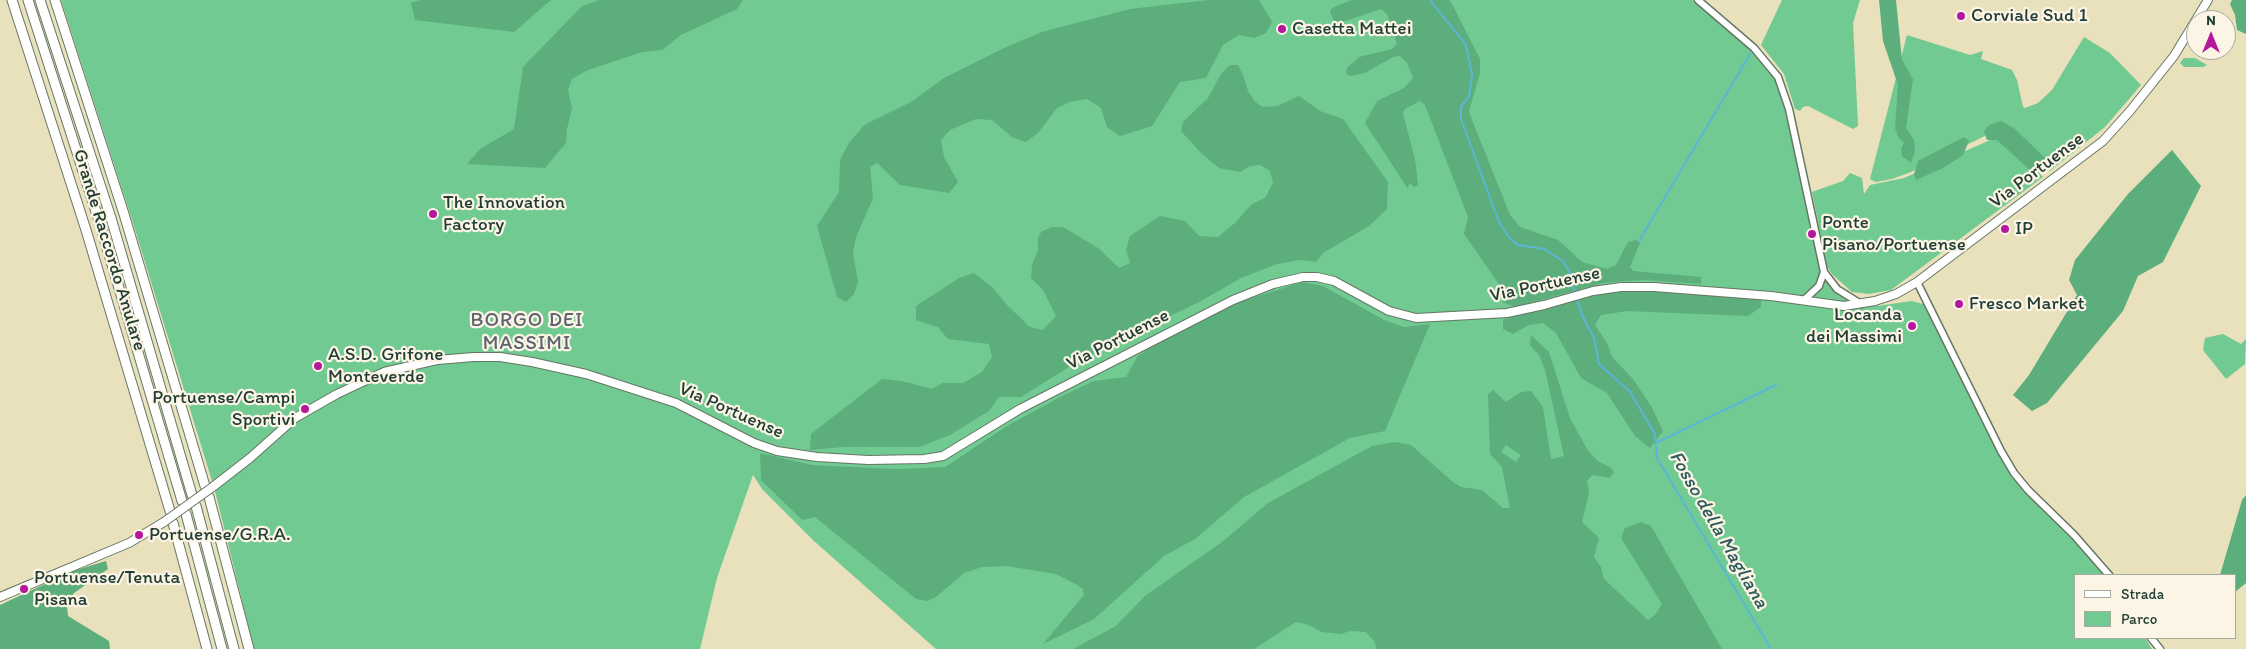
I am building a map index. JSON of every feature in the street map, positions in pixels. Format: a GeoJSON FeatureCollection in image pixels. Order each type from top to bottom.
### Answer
{"type":"FeatureCollection","features":[{"type":"Feature","properties":{"kind":"highway","name":"Grande Raccordo Anulare"},"geometry":{"type":"LineString","coordinates":[[12,0],[89,239],[170,511]]}},
{"type":"Feature","properties":{"kind":"highway","name":"Grande Raccordo Anulare"},"geometry":{"type":"LineString","coordinates":[[28,0],[146,372],[182,501]]}},
{"type":"Feature","properties":{"kind":"highway","name":"Grande Raccordo Anulare"},"geometry":{"type":"LineString","coordinates":[[40,0],[111,218],[192,495]]}},
{"type":"Feature","properties":{"kind":"highway","name":"Grande Raccordo Anulare"},"geometry":{"type":"LineString","coordinates":[[55,0],[210,486]]}},
{"type":"Feature","properties":{"kind":"highway"},"geometry":{"type":"LineString","coordinates":[[209,497],[249,649]]}},
{"type":"Feature","properties":{"kind":"highway"},"geometry":{"type":"LineString","coordinates":[[196,506],[234,649]]}},
{"type":"Feature","properties":{"kind":"highway"},"geometry":{"type":"LineString","coordinates":[[186,514],[222,649]]}},
{"type":"Feature","properties":{"kind":"highway"},"geometry":{"type":"LineString","coordinates":[[169,522],[207,649]]}},
{"type":"Feature","properties":{"kind":"main road","name":"Via Portuense"},"geometry":{"type":"LineString","coordinates":[[0,597],[129,543],[169,522],[210,486],[250,458],[296,418],[321,403],[384,372],[437,360],[500,357],[586,374],[676,403],[754,443],[777,451],[817,457],[868,460],[924,459],[943,456],[1020,409],[1233,300],[1283,281],[1303,277],[1328,279],[1347,287],[1389,311],[1416,318],[1508,313],[1593,291],[1620,287],[1654,287],[1771,296],[1844,306],[1862,304],[1889,297],[1917,282],[2103,141],[2174,56],[2208,0]]}},
{"type":"Feature","properties":{"kind":"street"},"geometry":{"type":"LineString","coordinates":[[1698,0],[1754,48],[1778,76],[1788,108],[1824,272],[1837,289],[1862,304]]}},
{"type":"Feature","properties":{"kind":"street"},"geometry":{"type":"LineString","coordinates":[[1804,300],[1819,286],[1824,272]]}},
{"type":"Feature","properties":{"kind":"street"},"geometry":{"type":"LineString","coordinates":[[1917,282],[2001,451],[2014,473],[2028,490],[2074,535],[2108,574]]}},
{"type":"Feature","properties":{"kind":"street"},"geometry":{"type":"LineString","coordinates":[[2152,639],[2160,649]]}},
{"type":"Feature","properties":{"kind":"green space"},"geometry":{"type":"Polygon","coordinates":[[[61,0],[1693,0],[1760,58],[1776,79],[1787,113],[1820,273],[1836,292],[1856,303],[1877,306],[1912,301],[1923,304],[2008,469],[2104,574],[2074,574],[2074,639],[2146,639],[2152,649],[936,649],[814,541],[762,489],[753,475],[717,578],[700,649],[254,649],[215,491],[134,226],[61,0]]]}},
{"type":"Feature","properties":{"kind":"green space"},"geometry":{"type":"Polygon","coordinates":[[[421,0],[551,0],[514,32],[415,20],[411,3],[421,0]]]}},
{"type":"Feature","properties":{"kind":"green space"},"geometry":{"type":"Polygon","coordinates":[[[600,0],[743,0],[737,9],[681,35],[662,50],[642,52],[588,70],[572,79],[568,90],[572,108],[566,143],[545,168],[467,164],[480,149],[514,129],[523,67],[582,6],[600,0]]]}},
{"type":"Feature","properties":{"kind":"green space"},"geometry":{"type":"Polygon","coordinates":[[[1209,0],[1259,0],[1272,22],[1266,33],[1254,38],[1239,35],[1223,45],[1206,78],[1180,82],[1152,126],[1120,136],[1107,127],[1101,108],[1087,99],[1070,102],[1057,108],[1038,133],[1026,142],[1012,137],[992,120],[976,119],[950,130],[941,140],[944,157],[958,182],[949,193],[900,185],[877,163],[870,167],[873,198],[856,237],[853,253],[858,282],[854,294],[846,302],[837,297],[817,226],[839,192],[840,160],[849,143],[864,125],[911,102],[944,78],[1004,48],[1042,32],[1130,9],[1209,0]]]}},
{"type":"Feature","properties":{"kind":"green space"},"geometry":{"type":"Polygon","coordinates":[[[1352,0],[1449,0],[1452,4],[1480,59],[1480,73],[1469,111],[1510,215],[1520,227],[1558,240],[1582,262],[1607,269],[1616,265],[1628,242],[1636,240],[1640,243],[1630,267],[1633,271],[1701,277],[1701,284],[1645,280],[1624,281],[1603,283],[1515,307],[1502,302],[1506,294],[1464,234],[1468,217],[1425,105],[1420,101],[1405,109],[1403,114],[1415,159],[1418,185],[1415,187],[1409,183],[1408,189],[1365,123],[1377,101],[1404,88],[1413,78],[1407,63],[1400,56],[1393,57],[1365,73],[1350,76],[1346,74],[1347,68],[1359,57],[1392,49],[1397,44],[1387,14],[1381,9],[1336,24],[1330,13],[1332,8],[1352,0]]]}},
{"type":"Feature","properties":{"kind":"green space"},"geometry":{"type":"Polygon","coordinates":[[[1782,0],[1860,0],[1853,23],[1858,126],[1853,129],[1808,106],[1803,107],[1800,111],[1795,109],[1784,74],[1761,45],[1782,0]]]}},
{"type":"Feature","properties":{"kind":"green space"},"geometry":{"type":"Polygon","coordinates":[[[1879,0],[1896,0],[1902,60],[1913,79],[1906,128],[1914,140],[1915,151],[1911,163],[1902,156],[1901,149],[1904,143],[1898,137],[1895,128],[1898,85],[1883,41],[1879,0]]]}},
{"type":"Feature","properties":{"kind":"green space"},"geometry":{"type":"Polygon","coordinates":[[[2232,0],[2246,0],[2246,34],[2237,30],[2236,10],[2233,10],[2230,4],[2232,0]]]}},
{"type":"Feature","properties":{"kind":"green space"},"geometry":{"type":"Polygon","coordinates":[[[1907,35],[1970,55],[1983,51],[1981,59],[2012,70],[2017,80],[2023,107],[2025,108],[2038,103],[2052,90],[2084,37],[2110,53],[2141,85],[2105,127],[2050,171],[2031,149],[1999,129],[1911,172],[1892,179],[1876,182],[1870,179],[1907,35]]]}},
{"type":"Feature","properties":{"kind":"green space"},"geometry":{"type":"Polygon","coordinates":[[[2186,58],[2186,60],[2198,60],[2207,65],[2203,67],[2184,67],[2180,63],[2186,58]]]}},
{"type":"Feature","properties":{"kind":"green space"},"geometry":{"type":"Polygon","coordinates":[[[1230,65],[1238,65],[1248,91],[1255,102],[1263,107],[1277,106],[1299,96],[1320,111],[1343,119],[1388,182],[1387,209],[1369,226],[1323,253],[1316,262],[1299,260],[1277,264],[1241,278],[1201,301],[1080,360],[1021,397],[999,397],[989,411],[950,435],[920,447],[843,447],[810,450],[811,434],[882,379],[902,381],[932,389],[943,383],[963,383],[982,372],[992,357],[989,344],[948,339],[938,327],[916,320],[916,306],[959,278],[974,273],[993,288],[1008,306],[1030,327],[1043,330],[1056,316],[1043,290],[1031,278],[1032,265],[1038,250],[1038,237],[1042,231],[1052,227],[1063,227],[1098,248],[1119,268],[1130,263],[1126,250],[1130,236],[1160,216],[1185,221],[1199,236],[1218,237],[1235,223],[1252,204],[1265,198],[1273,183],[1270,171],[1260,165],[1250,166],[1240,172],[1219,168],[1201,153],[1181,131],[1183,122],[1208,98],[1221,74],[1230,65]]]}},
{"type":"Feature","properties":{"kind":"green space"},"geometry":{"type":"Polygon","coordinates":[[[2001,121],[2015,129],[2047,160],[2043,171],[2032,172],[1997,140],[1987,140],[1984,131],[1989,125],[2001,121]]]}},
{"type":"Feature","properties":{"kind":"green space"},"geometry":{"type":"Polygon","coordinates":[[[1964,137],[1969,141],[1963,155],[1943,168],[1916,180],[1914,174],[1918,161],[1964,137]]]}},
{"type":"Feature","properties":{"kind":"green space"},"geometry":{"type":"Polygon","coordinates":[[[1995,138],[2017,149],[2043,177],[1891,290],[1869,294],[1852,292],[1833,275],[1827,267],[1812,192],[1843,181],[1850,173],[1862,178],[1864,194],[1870,185],[1904,178],[1995,138]]]}},
{"type":"Feature","properties":{"kind":"green space"},"geometry":{"type":"Polygon","coordinates":[[[2172,150],[2201,186],[2163,262],[2138,276],[2123,311],[2047,403],[2032,411],[2013,395],[2029,375],[2077,295],[2069,280],[2075,260],[2128,194],[2172,150]]]}},
{"type":"Feature","properties":{"kind":"green space"},"geometry":{"type":"Polygon","coordinates":[[[1302,282],[1323,286],[1384,320],[1404,327],[1430,324],[1385,431],[1350,438],[1244,497],[1195,539],[1164,556],[1094,619],[1043,644],[1084,595],[1083,589],[1077,585],[1056,574],[1007,566],[982,567],[964,573],[936,597],[927,601],[916,599],[815,517],[802,520],[761,480],[760,453],[812,465],[895,469],[945,467],[1007,426],[1062,396],[1094,381],[1126,377],[1137,357],[1151,347],[1237,303],[1302,282]]]}},
{"type":"Feature","properties":{"kind":"green space"},"geometry":{"type":"Polygon","coordinates":[[[1634,290],[1761,299],[1761,307],[1748,316],[1627,311],[1601,315],[1595,325],[1607,343],[1612,357],[1633,379],[1651,406],[1663,431],[1650,448],[1635,436],[1607,393],[1581,378],[1556,333],[1543,323],[1529,325],[1513,334],[1503,329],[1503,320],[1511,316],[1592,294],[1634,290]]]}},
{"type":"Feature","properties":{"kind":"green space"},"geometry":{"type":"Polygon","coordinates":[[[2223,334],[2241,344],[2246,339],[2245,364],[2226,379],[2203,350],[2205,338],[2223,334]]]}},
{"type":"Feature","properties":{"kind":"green space"},"geometry":{"type":"Polygon","coordinates":[[[1531,335],[1549,352],[1570,418],[1588,451],[1599,462],[1610,467],[1614,472],[1610,478],[1592,475],[1587,481],[1589,493],[1582,522],[1599,538],[1594,557],[1601,567],[1604,579],[1648,620],[1655,615],[1662,604],[1621,538],[1625,528],[1641,522],[1651,526],[1722,649],[1376,649],[1375,642],[1366,632],[1351,631],[1340,634],[1322,632],[1306,624],[1296,622],[1254,649],[1073,649],[1116,626],[1145,596],[1222,542],[1268,503],[1372,446],[1395,442],[1411,445],[1453,482],[1461,487],[1482,490],[1503,508],[1510,508],[1502,467],[1490,454],[1488,394],[1493,390],[1506,402],[1521,392],[1531,391],[1543,407],[1551,459],[1564,456],[1545,370],[1539,355],[1530,345],[1531,335]],[[1506,445],[1501,452],[1516,462],[1521,455],[1506,445]]]}},
{"type":"Feature","properties":{"kind":"green space"},"geometry":{"type":"Polygon","coordinates":[[[2246,495],[2246,583],[2236,591],[2236,574],[2220,574],[2242,500],[2246,495]]]}},
{"type":"Feature","properties":{"kind":"green space"},"geometry":{"type":"Polygon","coordinates":[[[106,561],[108,569],[74,593],[67,606],[68,616],[109,641],[110,649],[0,649],[0,605],[73,571],[106,561]]]}},
{"type":"Feature","properties":{"kind":"waterway","name":"Fosso della Magliana"},"geometry":{"type":"LineString","coordinates":[[1430,0],[1466,45],[1472,75],[1469,97],[1461,106],[1461,119],[1499,222],[1508,236],[1518,245],[1544,249],[1563,261],[1568,269],[1575,293]]}},
{"type":"Feature","properties":{"kind":"waterway"},"geometry":{"type":"LineString","coordinates":[[1639,241],[1750,54]]}},
{"type":"Feature","properties":{"kind":"waterway","name":"Fosso della Magliana"},"geometry":{"type":"LineString","coordinates":[[1576,297],[1582,315],[1594,338],[1599,364],[1630,392],[1655,434],[1657,458],[1771,649]]}},
{"type":"Feature","properties":{"kind":"waterway"},"geometry":{"type":"LineString","coordinates":[[1656,443],[1776,385]]}},
{"type":"Feature","properties":{"kind":"place","name":"Corviale Sud 1"},"geometry":{"type":"Point","coordinates":[1961,16]}},
{"type":"Feature","properties":{"kind":"place","name":"Casetta Mattei"},"geometry":{"type":"Point","coordinates":[1282,29]}},
{"type":"Feature","properties":{"kind":"place","name":"The Innovation Factory"},"geometry":{"type":"Point","coordinates":[433,214]}},
{"type":"Feature","properties":{"kind":"place","name":"IP"},"geometry":{"type":"Point","coordinates":[2005,229]}},
{"type":"Feature","properties":{"kind":"place","name":"Ponte Pisano/Portuense"},"geometry":{"type":"Point","coordinates":[1812,234]}},
{"type":"Feature","properties":{"kind":"place","name":"Fresco Market"},"geometry":{"type":"Point","coordinates":[1959,304]}},
{"type":"Feature","properties":{"kind":"place","name":"Locanda dei Massimi"},"geometry":{"type":"Point","coordinates":[1912,326]}},
{"type":"Feature","properties":{"kind":"place","name":"A.S.D. Grifone Monteverde"},"geometry":{"type":"Point","coordinates":[318,366]}},
{"type":"Feature","properties":{"kind":"place","name":"Portuense/Campi Sportivi"},"geometry":{"type":"Point","coordinates":[305,409]}},
{"type":"Feature","properties":{"kind":"place","name":"Portuense/G.R.A."},"geometry":{"type":"Point","coordinates":[139,535]}},
{"type":"Feature","properties":{"kind":"place","name":"Portuense/Tenuta Pisana"},"geometry":{"type":"Point","coordinates":[24,589]}},
{"type":"Feature","properties":{"kind":"district","name":"BORGO DEI MASSIMI"},"geometry":{"type":"Point","coordinates":[527,332]}}]}
